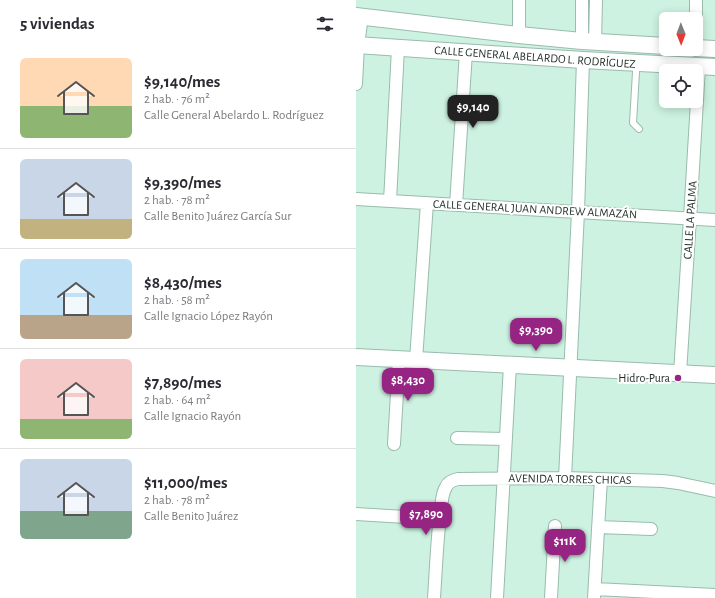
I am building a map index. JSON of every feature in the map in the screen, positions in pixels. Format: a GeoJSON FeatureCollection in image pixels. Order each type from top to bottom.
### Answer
{"type":"FeatureCollection","features":[{"type":"Feature","properties":{"kind":"main road","name":"CALLE GENERAL ABELARDO L. RODRÍGUEZ"},"geometry":{"type":"LineString","coordinates":[[359,16],[519,35],[659,46]]}},
{"type":"Feature","properties":{"kind":"main road","name":"CALLE GENERAL ABELARDO L. RODRÍGUEZ"},"geometry":{"type":"LineString","coordinates":[[357,45],[659,64]]}},
{"type":"Feature","properties":{"kind":"main road"},"geometry":{"type":"LineString","coordinates":[[703,48],[715,49]]}},
{"type":"Feature","properties":{"kind":"main road","name":"CALLE GENERAL ABELARDO L. RODRÍGUEZ"},"geometry":{"type":"LineString","coordinates":[[703,67],[715,67]]}},
{"type":"Feature","properties":{"kind":"main road"},"geometry":{"type":"LineString","coordinates":[[356,357],[715,375]]}},
{"type":"Feature","properties":{"kind":"street"},"geometry":{"type":"LineString","coordinates":[[519,0],[519,35]]}},
{"type":"Feature","properties":{"kind":"street"},"geometry":{"type":"LineString","coordinates":[[582,0],[589,41]]}},
{"type":"Feature","properties":{"kind":"street"},"geometry":{"type":"LineString","coordinates":[[589,41],[596,0]]}},
{"type":"Feature","properties":{"kind":"street"},"geometry":{"type":"LineString","coordinates":[[696,0],[696,12]]}},
{"type":"Feature","properties":{"kind":"street"},"geometry":{"type":"LineString","coordinates":[[356,84],[359,16]]}},
{"type":"Feature","properties":{"kind":"street"},"geometry":{"type":"LineString","coordinates":[[390,201],[398,48]]}},
{"type":"Feature","properties":{"kind":"street"},"geometry":{"type":"LineString","coordinates":[[456,205],[466,52]]}},
{"type":"Feature","properties":{"kind":"street"},"geometry":{"type":"LineString","coordinates":[[565,478],[578,212],[583,60]]}},
{"type":"Feature","properties":{"kind":"street","name":"CALLE LA PALMA"},"geometry":{"type":"LineString","coordinates":[[680,373],[697,108]]}},
{"type":"Feature","properties":{"kind":"street","name":"CALLE GENERAL JUAN ANDREW ALMAZÁN"},"geometry":{"type":"LineString","coordinates":[[356,198],[715,220]]}},
{"type":"Feature","properties":{"kind":"street"},"geometry":{"type":"LineString","coordinates":[[416,360],[427,203]]}},
{"type":"Feature","properties":{"kind":"street"},"geometry":{"type":"LineString","coordinates":[[394,444],[399,359]]}},
{"type":"Feature","properties":{"kind":"street"},"geometry":{"type":"LineString","coordinates":[[497,598],[510,365]]}},
{"type":"Feature","properties":{"kind":"street"},"geometry":{"type":"LineString","coordinates":[[457,438],[506,438]]}},
{"type":"Feature","properties":{"kind":"street","name":"AVENIDA TORRES CHICAS"},"geometry":{"type":"LineString","coordinates":[[439,519],[445,488],[448,483],[458,479],[565,478],[663,481],[715,491]]}},
{"type":"Feature","properties":{"kind":"street"},"geometry":{"type":"LineString","coordinates":[[601,479],[595,593],[715,595]]}},
{"type":"Feature","properties":{"kind":"street"},"geometry":{"type":"LineString","coordinates":[[356,514],[439,519],[434,598]]}},
{"type":"Feature","properties":{"kind":"street"},"geometry":{"type":"LineString","coordinates":[[551,598],[555,526]]}},
{"type":"Feature","properties":{"kind":"street"},"geometry":{"type":"LineString","coordinates":[[598,528],[651,529]]}},
{"type":"Feature","properties":{"kind":"lane"},"geometry":{"type":"LineString","coordinates":[[635,63],[636,72],[633,123],[639,129]]}},
{"type":"Feature","properties":{"kind":"place","name":"Hidro-Pura"},"geometry":{"type":"Point","coordinates":[678,378]}}]}
